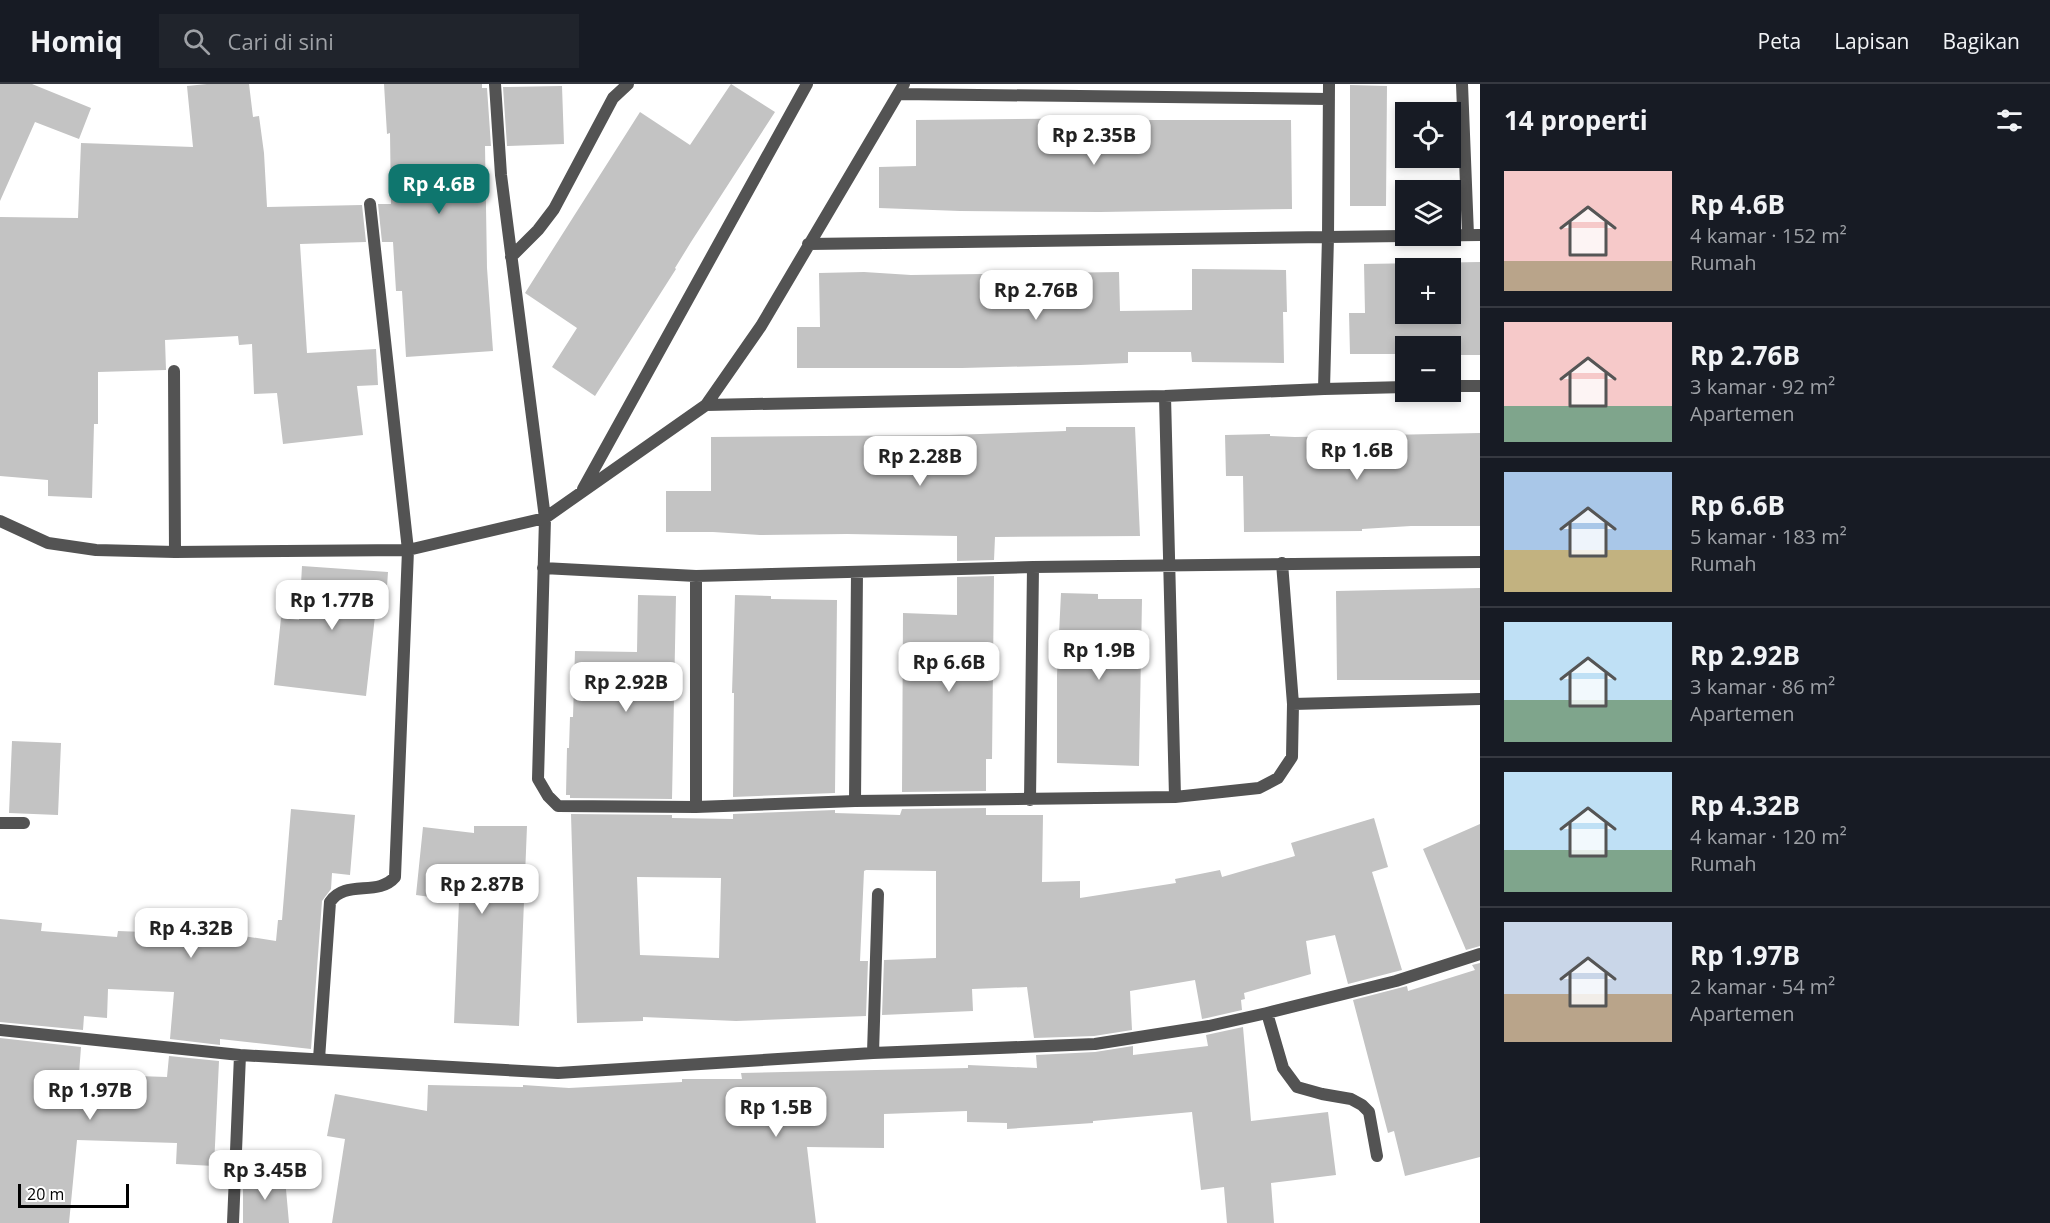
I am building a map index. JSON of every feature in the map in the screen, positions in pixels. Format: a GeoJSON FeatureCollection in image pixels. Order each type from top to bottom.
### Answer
{"type":"FeatureCollection","features":[{"type":"Feature","properties":{"kind":"street"},"geometry":{"type":"LineString","coordinates":[[495,84],[501,175],[545,518],[538,778],[548,796],[558,806],[696,807],[855,801],[1175,797],[1259,788],[1278,778],[1292,757],[1293,704],[1282,563]]}},
{"type":"Feature","properties":{"kind":"street"},"geometry":{"type":"LineString","coordinates":[[511,257],[538,230],[554,209],[613,98],[628,84]]}},
{"type":"Feature","properties":{"kind":"street"},"geometry":{"type":"LineString","coordinates":[[581,493],[807,84]]}},
{"type":"Feature","properties":{"kind":"street"},"geometry":{"type":"LineString","coordinates":[[1324,388],[1329,84]]}},
{"type":"Feature","properties":{"kind":"street"},"geometry":{"type":"LineString","coordinates":[[808,243],[1474,235],[1462,84]]}},
{"type":"Feature","properties":{"kind":"street"},"geometry":{"type":"LineString","coordinates":[[0,521],[48,543],[96,550],[175,552],[408,550],[545,518],[706,405],[760,326],[901,89],[1329,99]]}},
{"type":"Feature","properties":{"kind":"street"},"geometry":{"type":"LineString","coordinates":[[319,1059],[330,902],[341,891],[384,886],[395,877],[408,550],[370,204]]}},
{"type":"Feature","properties":{"kind":"street"},"geometry":{"type":"LineString","coordinates":[[174,371],[175,552]]}},
{"type":"Feature","properties":{"kind":"street"},"geometry":{"type":"LineString","coordinates":[[1461,387],[1480,386]]}},
{"type":"Feature","properties":{"kind":"street"},"geometry":{"type":"LineString","coordinates":[[706,405],[1165,396],[1324,388],[1395,387]]}},
{"type":"Feature","properties":{"kind":"street"},"geometry":{"type":"LineString","coordinates":[[1165,396],[1175,797]]}},
{"type":"Feature","properties":{"kind":"street"},"geometry":{"type":"LineString","coordinates":[[543,568],[696,576],[1033,567],[1480,562]]}},
{"type":"Feature","properties":{"kind":"street"},"geometry":{"type":"LineString","coordinates":[[1030,800],[1033,567]]}},
{"type":"Feature","properties":{"kind":"street"},"geometry":{"type":"LineString","coordinates":[[855,801],[857,572]]}},
{"type":"Feature","properties":{"kind":"street"},"geometry":{"type":"LineString","coordinates":[[696,576],[696,807]]}},
{"type":"Feature","properties":{"kind":"street"},"geometry":{"type":"LineString","coordinates":[[1293,704],[1480,699]]}},
{"type":"Feature","properties":{"kind":"street"},"geometry":{"type":"LineString","coordinates":[[0,823],[24,823]]}},
{"type":"Feature","properties":{"kind":"street"},"geometry":{"type":"LineString","coordinates":[[873,1053],[878,894]]}},
{"type":"Feature","properties":{"kind":"street"},"geometry":{"type":"LineString","coordinates":[[0,1030],[240,1055],[558,1073],[873,1053],[1095,1044],[1209,1026],[1267,1013],[1396,981],[1480,954]]}},
{"type":"Feature","properties":{"kind":"street"},"geometry":{"type":"LineString","coordinates":[[1267,1013],[1283,1068],[1298,1087],[1351,1099],[1362,1105],[1368,1112],[1377,1156]]}},
{"type":"Feature","properties":{"kind":"street"},"geometry":{"type":"LineString","coordinates":[[233,1223],[240,1055]]}},
{"type":"Feature","properties":{"kind":"building"},"geometry":{"type":"Polygon","coordinates":[[[0,84],[32,84],[91,108],[79,139],[35,122],[0,201],[0,84]]]}},
{"type":"Feature","properties":{"kind":"building"},"geometry":{"type":"Polygon","coordinates":[[[249,84],[253,117],[259,116],[267,207],[362,205],[366,242],[300,244],[307,353],[376,349],[378,385],[357,386],[363,435],[283,444],[277,393],[254,394],[252,344],[239,345],[238,336],[165,340],[166,370],[98,372],[98,424],[94,424],[92,498],[48,496],[48,480],[0,476],[0,217],[78,218],[81,143],[193,147],[187,86],[249,84]]]}},
{"type":"Feature","properties":{"kind":"building"},"geometry":{"type":"Polygon","coordinates":[[[384,84],[482,84],[482,88],[487,88],[491,146],[485,146],[487,268],[493,351],[406,357],[402,291],[396,291],[393,242],[382,242],[378,204],[391,204],[390,133],[387,134],[384,84]]]}},
{"type":"Feature","properties":{"kind":"building"},"geometry":{"type":"Polygon","coordinates":[[[731,84],[775,112],[595,396],[552,367],[577,328],[525,293],[640,112],[690,145],[731,84]]]}},
{"type":"Feature","properties":{"kind":"building"},"geometry":{"type":"Polygon","coordinates":[[[1350,85],[1387,86],[1386,206],[1350,206],[1350,85]]]}},
{"type":"Feature","properties":{"kind":"building"},"geometry":{"type":"Polygon","coordinates":[[[562,86],[564,144],[507,146],[503,87],[562,86]]]}},
{"type":"Feature","properties":{"kind":"building"},"geometry":{"type":"Polygon","coordinates":[[[1105,118],[1105,120],[1291,120],[1292,209],[1100,212],[879,208],[879,167],[916,166],[916,120],[1105,118]]]}},
{"type":"Feature","properties":{"kind":"building"},"geometry":{"type":"Polygon","coordinates":[[[1461,262],[1480,262],[1480,355],[1461,355],[1461,336],[1395,336],[1395,354],[1350,354],[1349,313],[1365,313],[1364,264],[1395,263],[1395,324],[1461,324],[1461,262]]]}},
{"type":"Feature","properties":{"kind":"building"},"geometry":{"type":"Polygon","coordinates":[[[1192,269],[1286,270],[1287,312],[1283,312],[1284,363],[1192,362],[1191,352],[1128,352],[1128,363],[962,368],[797,368],[797,327],[820,327],[819,273],[864,272],[911,275],[1119,272],[1120,311],[1192,310],[1192,269]]]}},
{"type":"Feature","properties":{"kind":"building"},"geometry":{"type":"Polygon","coordinates":[[[1066,427],[1135,427],[1140,536],[995,537],[994,560],[957,561],[957,536],[666,532],[666,491],[711,491],[711,437],[949,435],[1066,431],[1066,427]]]}},
{"type":"Feature","properties":{"kind":"building"},"geometry":{"type":"Polygon","coordinates":[[[1480,433],[1480,526],[1411,526],[1362,529],[1362,531],[1244,532],[1243,476],[1226,476],[1225,435],[1270,434],[1270,436],[1295,437],[1480,433]]]}},
{"type":"Feature","properties":{"kind":"building"},"geometry":{"type":"Polygon","coordinates":[[[302,566],[388,572],[385,616],[375,616],[366,696],[274,685],[281,618],[299,620],[302,566]]]}},
{"type":"Feature","properties":{"kind":"building"},"geometry":{"type":"Polygon","coordinates":[[[994,576],[992,759],[986,759],[986,791],[902,792],[903,613],[957,615],[957,577],[994,576]]]}},
{"type":"Feature","properties":{"kind":"building"},"geometry":{"type":"Polygon","coordinates":[[[1480,588],[1480,680],[1337,680],[1336,591],[1480,588]]]}},
{"type":"Feature","properties":{"kind":"building"},"geometry":{"type":"Polygon","coordinates":[[[1061,593],[1098,594],[1098,599],[1142,599],[1139,766],[1057,763],[1057,675],[1061,593]]]}},
{"type":"Feature","properties":{"kind":"building"},"geometry":{"type":"Polygon","coordinates":[[[638,595],[676,596],[672,799],[570,798],[570,795],[566,795],[567,748],[569,748],[570,717],[573,717],[575,651],[637,652],[638,595]]]}},
{"type":"Feature","properties":{"kind":"building"},"geometry":{"type":"Polygon","coordinates":[[[735,595],[771,596],[771,599],[837,600],[835,793],[733,797],[734,693],[732,693],[735,595]]]}},
{"type":"Feature","properties":{"kind":"building"},"geometry":{"type":"Polygon","coordinates":[[[12,741],[61,743],[58,815],[9,813],[12,741]]]}},
{"type":"Feature","properties":{"kind":"building"},"geometry":{"type":"Polygon","coordinates":[[[986,808],[986,815],[1043,815],[1042,882],[1080,881],[1080,898],[1176,883],[1175,879],[1220,870],[1222,877],[1295,856],[1291,843],[1374,818],[1388,867],[1372,872],[1402,970],[1348,984],[1335,935],[1306,941],[1311,974],[1244,993],[1245,999],[1241,1000],[1242,1010],[1202,1019],[1195,980],[1130,991],[1132,1030],[1094,1036],[1034,1038],[1027,987],[972,989],[973,1011],[882,1015],[884,960],[936,958],[936,871],[866,870],[864,871],[860,961],[868,961],[866,1016],[736,1021],[643,1017],[643,1021],[577,1023],[571,814],[672,815],[672,818],[733,819],[733,814],[835,810],[835,813],[900,815],[902,809],[986,808]],[[637,877],[640,955],[719,958],[721,878],[637,877]]]}},
{"type":"Feature","properties":{"kind":"building"},"geometry":{"type":"Polygon","coordinates":[[[291,809],[355,815],[350,875],[332,873],[331,889],[322,901],[311,1049],[220,1039],[220,1045],[170,1039],[174,992],[108,989],[107,1018],[84,1016],[83,1030],[0,1022],[0,919],[42,923],[41,931],[117,937],[118,931],[170,933],[172,912],[207,915],[205,930],[276,941],[278,920],[282,920],[291,809]]]}},
{"type":"Feature","properties":{"kind":"building"},"geometry":{"type":"Polygon","coordinates":[[[1480,824],[1480,946],[1466,950],[1423,849],[1480,824]]]}},
{"type":"Feature","properties":{"kind":"building"},"geometry":{"type":"Polygon","coordinates":[[[474,826],[527,826],[519,1026],[454,1023],[459,901],[416,895],[423,827],[474,833],[474,826]]]}},
{"type":"Feature","properties":{"kind":"building"},"geometry":{"type":"Polygon","coordinates":[[[1480,963],[1480,1157],[1405,1176],[1394,1131],[1388,1133],[1353,1000],[1407,986],[1408,991],[1475,970],[1472,965],[1480,963]]]}},
{"type":"Feature","properties":{"kind":"building"},"geometry":{"type":"Polygon","coordinates":[[[1243,1027],[1251,1121],[1328,1112],[1336,1175],[1271,1183],[1274,1223],[1227,1223],[1224,1187],[1201,1190],[1192,1112],[1093,1121],[1093,1123],[1007,1129],[1007,1123],[967,1122],[967,1111],[884,1114],[884,1148],[807,1147],[816,1223],[332,1223],[345,1139],[327,1136],[335,1094],[427,1111],[428,1085],[523,1087],[523,1085],[569,1088],[682,1082],[682,1079],[742,1079],[741,1073],[968,1068],[968,1065],[1037,1068],[1036,1055],[1095,1052],[1133,1046],[1133,1055],[1208,1046],[1206,1035],[1243,1027]]]}},
{"type":"Feature","properties":{"kind":"building"},"geometry":{"type":"Polygon","coordinates":[[[0,1038],[81,1047],[79,1074],[167,1077],[169,1056],[219,1061],[214,1166],[176,1164],[177,1143],[77,1140],[69,1223],[0,1223],[0,1038]]]}},
{"type":"Feature","properties":{"kind":"building"},"geometry":{"type":"Polygon","coordinates":[[[285,1178],[289,1223],[243,1223],[243,1180],[285,1178]]]}}]}
